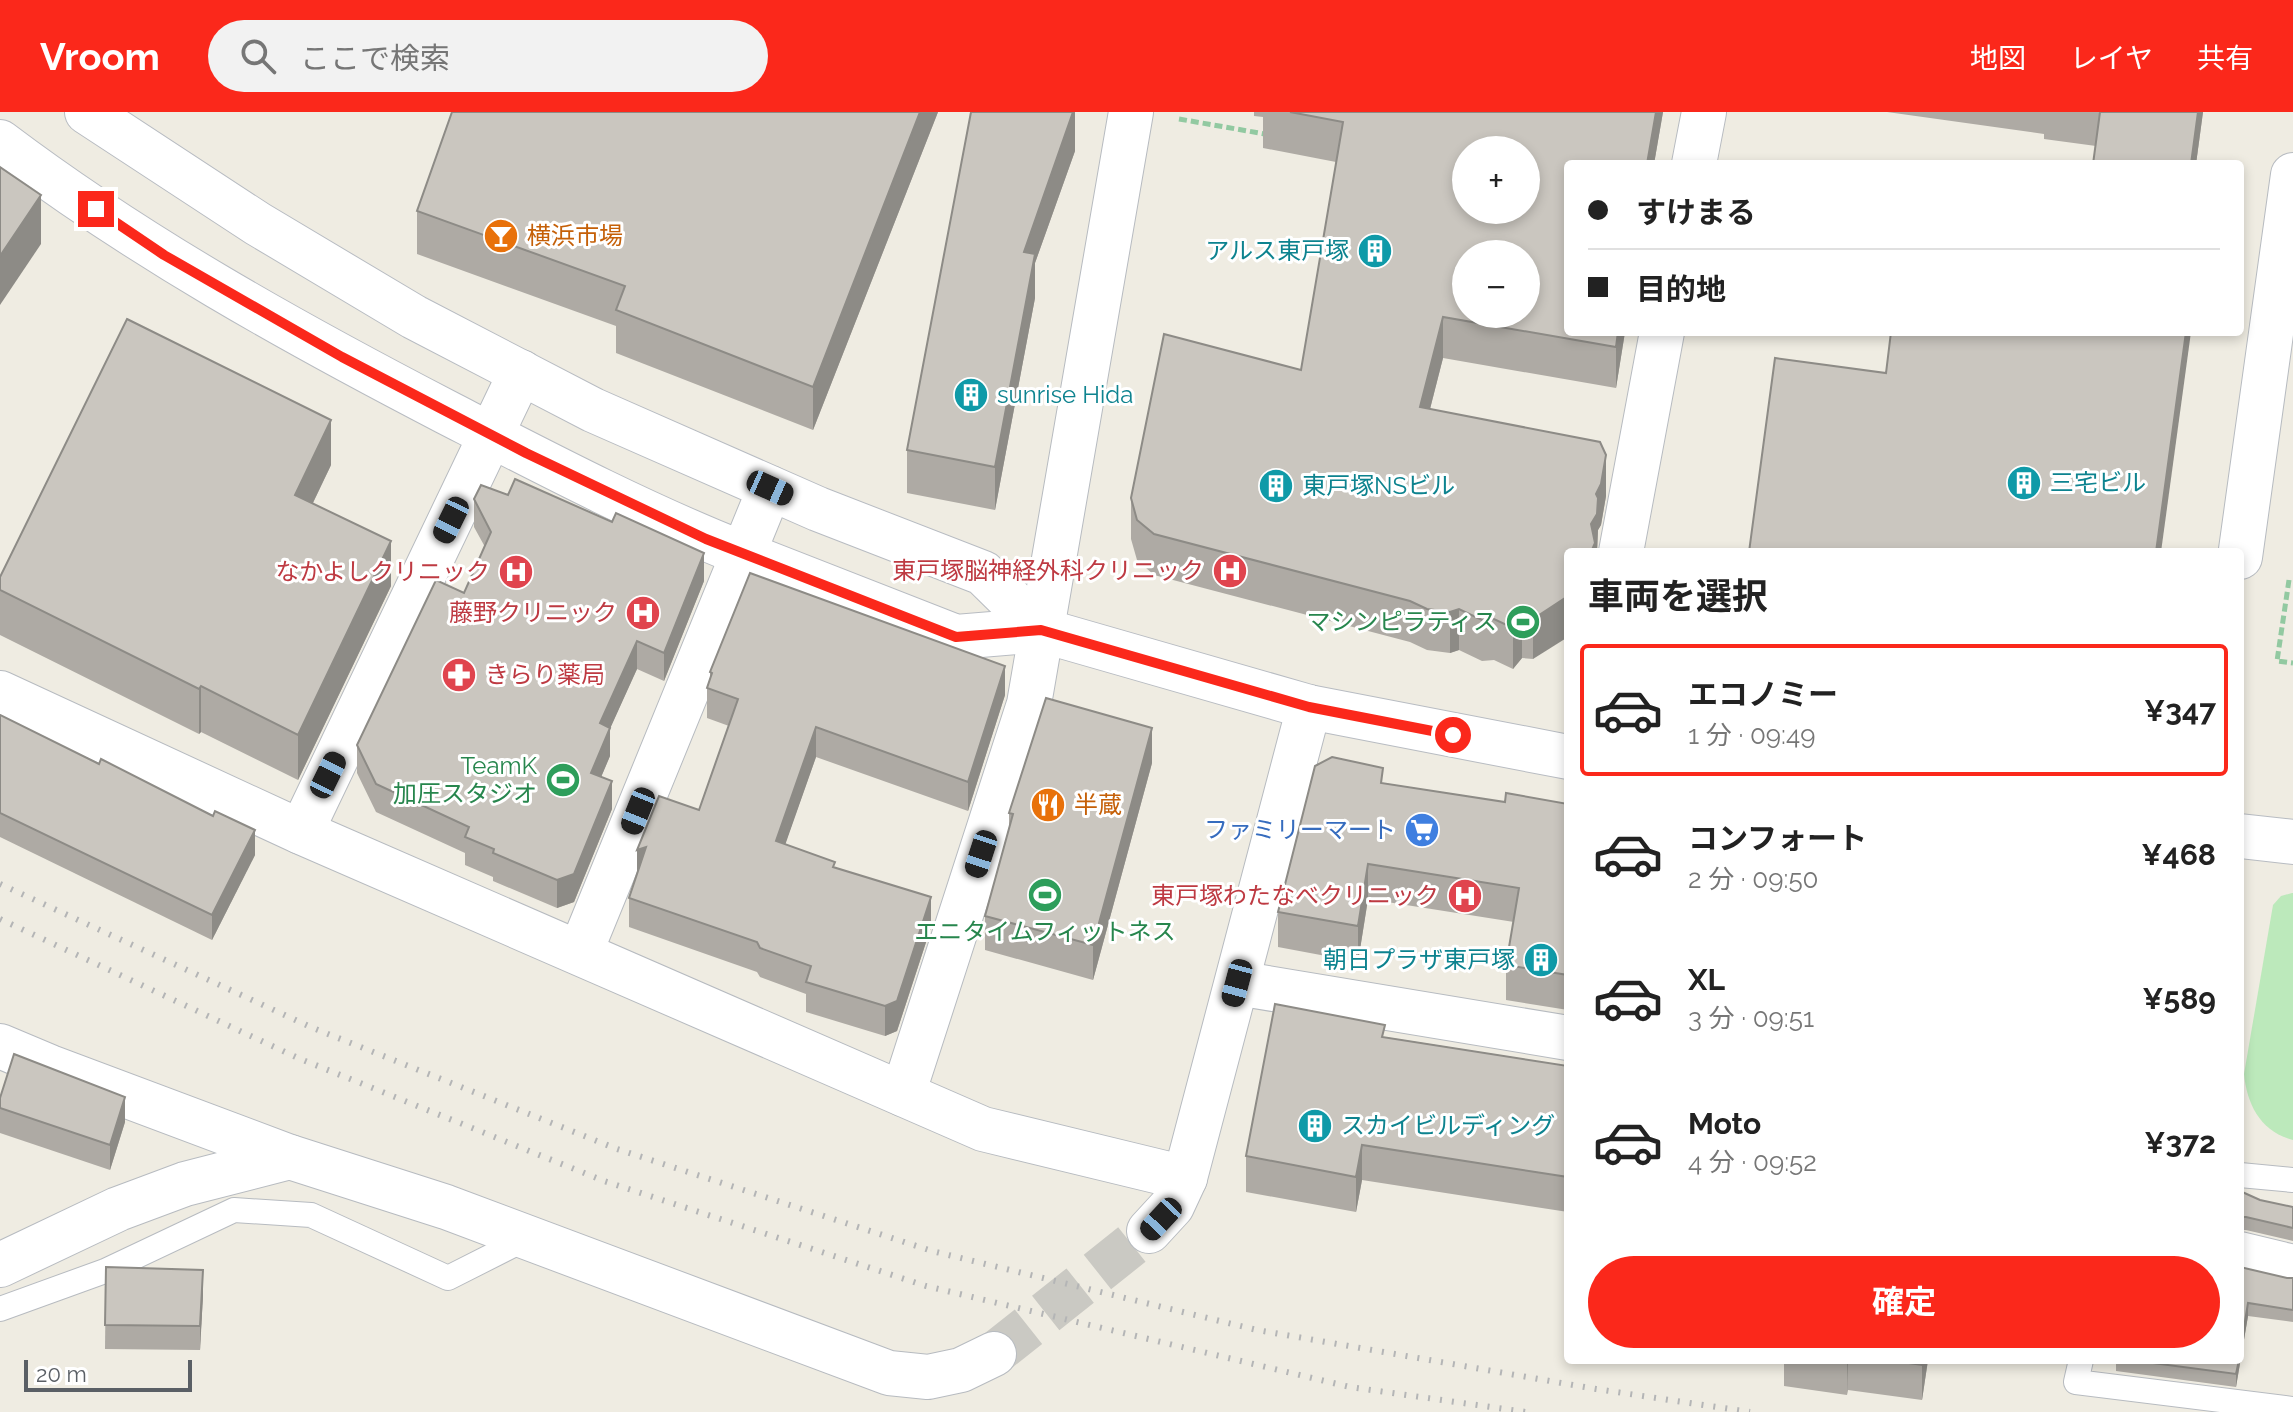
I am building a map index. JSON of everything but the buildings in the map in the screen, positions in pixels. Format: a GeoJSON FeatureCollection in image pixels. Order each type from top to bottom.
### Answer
{"type":"FeatureCollection","features":[{"type":"Feature","properties":{"kind":"street"},"geometry":{"type":"LineString","coordinates":[[87,112],[284,239],[414,317],[593,410],[818,509],[983,573],[1041,630]]}},
{"type":"Feature","properties":{"kind":"street"},"geometry":{"type":"LineString","coordinates":[[1695,160],[1704,112]]}},
{"type":"Feature","properties":{"kind":"street"},"geometry":{"type":"LineString","coordinates":[[903,1094],[1029,704],[1041,630],[1148,114]]}},
{"type":"Feature","properties":{"kind":"street"},"geometry":{"type":"LineString","coordinates":[[0,142],[164,255],[342,357],[492,435],[741,553],[956,637],[1041,630],[1309,707],[1564,756]]}},
{"type":"Feature","properties":{"kind":"street"},"geometry":{"type":"LineString","coordinates":[[2241,548],[2293,175]]}},
{"type":"Feature","properties":{"kind":"street"},"geometry":{"type":"LineString","coordinates":[[1622,548],[1661,336]]}},
{"type":"Feature","properties":{"kind":"street"},"geometry":{"type":"LineString","coordinates":[[301,832],[521,372]]}},
{"type":"Feature","properties":{"kind":"street"},"geometry":{"type":"LineString","coordinates":[[580,953],[770,488]]}},
{"type":"Feature","properties":{"kind":"street"},"geometry":{"type":"LineString","coordinates":[[0,693],[301,832],[983,1129],[1185,1178]]}},
{"type":"Feature","properties":{"kind":"street"},"geometry":{"type":"LineString","coordinates":[[1149,1231],[1172,1206],[1185,1178],[1309,707]]}},
{"type":"Feature","properties":{"kind":"street"},"geometry":{"type":"LineString","coordinates":[[2244,836],[2293,842]]}},
{"type":"Feature","properties":{"kind":"street"},"geometry":{"type":"LineString","coordinates":[[1237,983],[1564,1037]]}},
{"type":"Feature","properties":{"kind":"street"},"geometry":{"type":"LineString","coordinates":[[0,1046],[290,1157],[446,1207],[889,1373],[928,1377],[961,1370],[994,1354]]}},
{"type":"Feature","properties":{"kind":"street"},"geometry":{"type":"LineString","coordinates":[[0,1265],[118,1209],[185,1184],[290,1157]]}},
{"type":"Feature","properties":{"kind":"street"},"geometry":{"type":"LineString","coordinates":[[2244,1255],[2293,1267]]}},
{"type":"Feature","properties":{"kind":"lane"},"geometry":{"type":"LineString","coordinates":[[2244,1175],[2293,1180]]}},
{"type":"Feature","properties":{"kind":"lane"},"geometry":{"type":"LineString","coordinates":[[0,1309],[105,1271],[234,1210],[311,1215],[448,1278],[527,1238]]}},
{"type":"Feature","properties":{"kind":"lane"},"geometry":{"type":"LineString","coordinates":[[2080,1364],[2076,1382],[2293,1409]]}},
{"type":"Feature","properties":{"kind":"path"},"geometry":{"type":"LineString","coordinates":[[1148,114],[1265,134]]}},
{"type":"Feature","properties":{"kind":"path"},"geometry":{"type":"LineString","coordinates":[[2291,567],[2277,661],[2293,663]]}},
{"type":"Feature","properties":{"kind":"green space"},"geometry":{"type":"Polygon","coordinates":[[[2293,893],[2293,1140],[2272,1131],[2258,1116],[2248,1096],[2244,1074],[2273,905],[2281,896],[2293,893]]]}},
{"type":"Feature","properties":{"kind":"tunnel"},"geometry":{"type":"LineString","coordinates":[[994,1354],[1149,1231]]}},
{"type":"Feature","properties":{"kind":"railway"},"geometry":{"type":"LineString","coordinates":[[0,884],[313,1028],[617,1149],[932,1251],[1257,1330],[1596,1389],[1750,1412]]}},
{"type":"Feature","properties":{"kind":"railway"},"geometry":{"type":"LineString","coordinates":[[0,919],[298,1058],[604,1181],[926,1286],[1350,1387],[1526,1412]]}},
{"type":"Feature","properties":{"kind":"place","name":"横浜市場"},"geometry":{"type":"Point","coordinates":[501,236]}},
{"type":"Feature","properties":{"kind":"place","name":"アルス東戸塚"},"geometry":{"type":"Point","coordinates":[1375,251]}},
{"type":"Feature","properties":{"kind":"place","name":"sunrise Hida"},"geometry":{"type":"Point","coordinates":[971,395]}},
{"type":"Feature","properties":{"kind":"place","name":"三宅ビル"},"geometry":{"type":"Point","coordinates":[2024,483]}},
{"type":"Feature","properties":{"kind":"place","name":"東戸塚NSビル"},"geometry":{"type":"Point","coordinates":[1276,486]}},
{"type":"Feature","properties":{"kind":"place","name":"東戸塚脳神経外科クリニック"},"geometry":{"type":"Point","coordinates":[1230,571]}},
{"type":"Feature","properties":{"kind":"place","name":"なかよしクリニック"},"geometry":{"type":"Point","coordinates":[516,572]}},
{"type":"Feature","properties":{"kind":"place","name":"藤野クリニック"},"geometry":{"type":"Point","coordinates":[643,613]}},
{"type":"Feature","properties":{"kind":"place","name":"マシンピラティス"},"geometry":{"type":"Point","coordinates":[1523,622]}},
{"type":"Feature","properties":{"kind":"place","name":"きらり薬局"},"geometry":{"type":"Point","coordinates":[459,675]}},
{"type":"Feature","properties":{"kind":"place","name":"TeamK 加圧スタジオ"},"geometry":{"type":"Point","coordinates":[563,780]}},
{"type":"Feature","properties":{"kind":"place","name":"半蔵"},"geometry":{"type":"Point","coordinates":[1048,805]}},
{"type":"Feature","properties":{"kind":"place","name":"ファミリーマート"},"geometry":{"type":"Point","coordinates":[1422,830]}},
{"type":"Feature","properties":{"kind":"place","name":"エニタイムフィットネス"},"geometry":{"type":"Point","coordinates":[1045,895]}},
{"type":"Feature","properties":{"kind":"place","name":"東戸塚わたなべクリニック"},"geometry":{"type":"Point","coordinates":[1465,896]}},
{"type":"Feature","properties":{"kind":"place","name":"朝日プラザ東戸塚"},"geometry":{"type":"Point","coordinates":[1541,960]}},
{"type":"Feature","properties":{"kind":"place","name":"スカイビルディング"},"geometry":{"type":"Point","coordinates":[1315,1126]}},
{"type":"Feature","properties":{"kind":"route"},"geometry":{"type":"LineString","coordinates":[[96,209],[164,255],[342,357],[526,453],[706,539],[956,637],[1041,630],[1309,707],[1453,735]]}}]}
